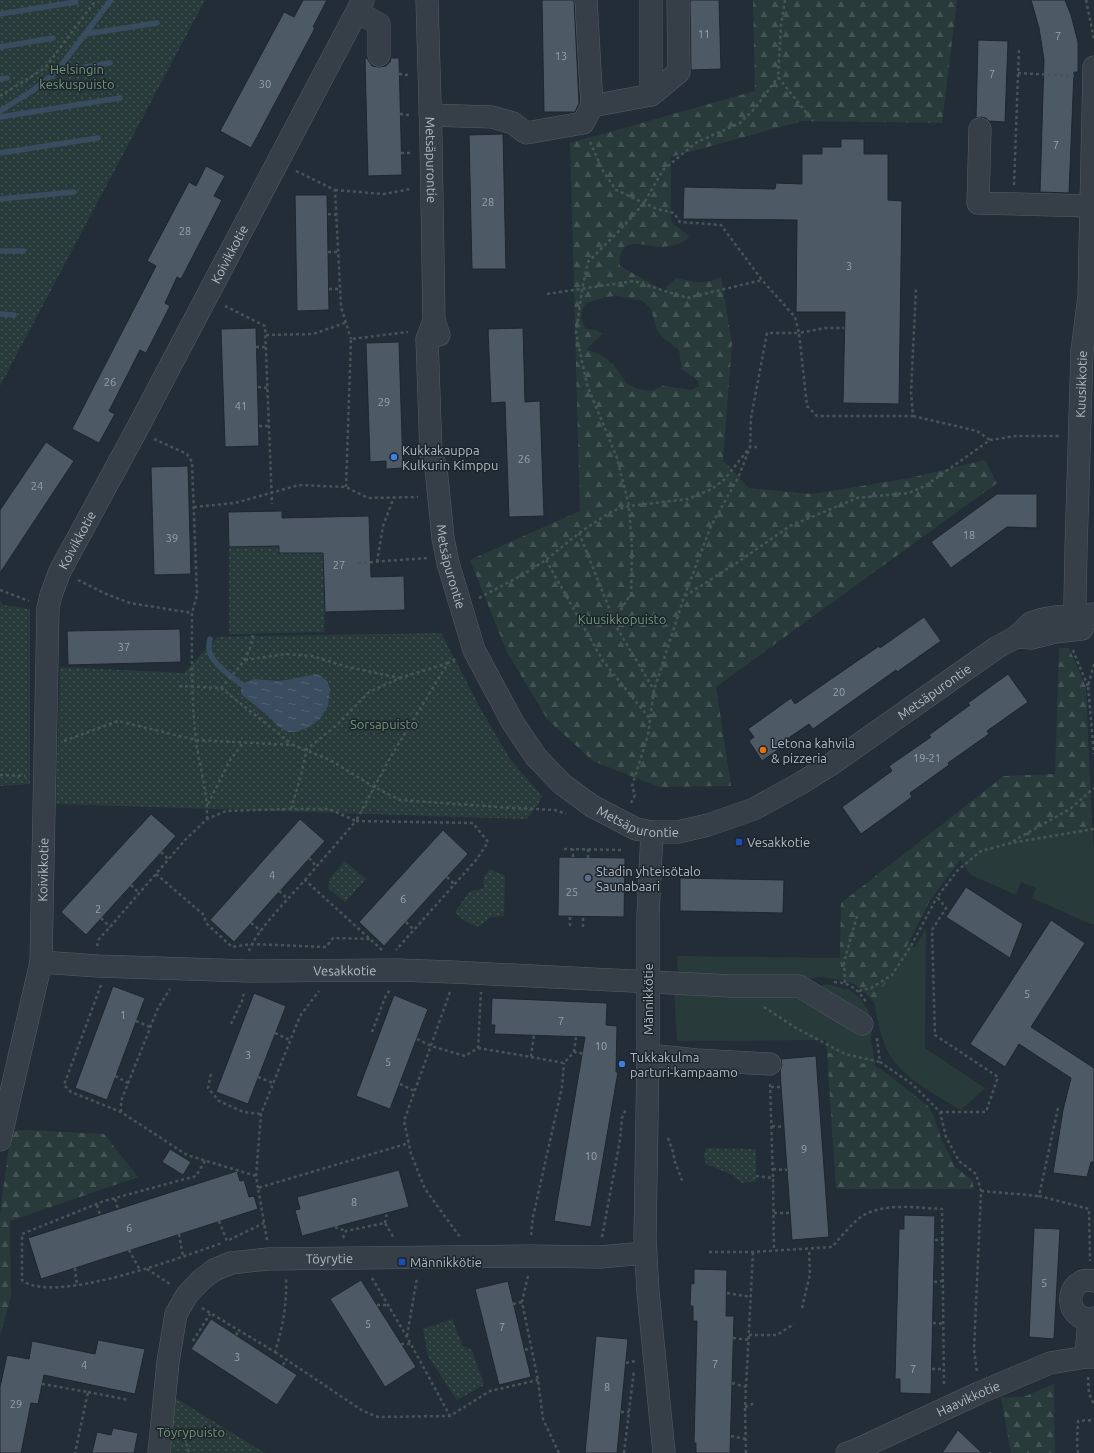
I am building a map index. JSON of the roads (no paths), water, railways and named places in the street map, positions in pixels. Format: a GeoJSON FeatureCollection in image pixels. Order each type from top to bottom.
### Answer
{"type":"FeatureCollection","features":[{"type":"Feature","properties":{"kind":"street","name":"Metsäpurontie"},"geometry":{"type":"LineString","coordinates":[[427,0],[420,115],[434,321],[441,338],[442,452],[436,468],[443,538],[461,656],[513,723],[536,757],[562,784],[592,806],[636,829],[652,832],[678,832],[708,825],[754,808],[795,787],[830,765],[996,648],[1016,637],[1032,638],[1083,627]]}},
{"type":"Feature","properties":{"kind":"street"},"geometry":{"type":"LineString","coordinates":[[586,0],[588,114]]}},
{"type":"Feature","properties":{"kind":"street"},"geometry":{"type":"LineString","coordinates":[[651,0],[651,95]]}},
{"type":"Feature","properties":{"kind":"street"},"geometry":{"type":"LineString","coordinates":[[420,115],[492,117],[513,122],[526,133],[651,95],[679,72],[678,0]]}},
{"type":"Feature","properties":{"kind":"street"},"geometry":{"type":"LineString","coordinates":[[360,6],[379,24],[379,55]]}},
{"type":"Feature","properties":{"kind":"street","name":"Koivikkotie"},"geometry":{"type":"LineString","coordinates":[[0,1140],[41,962],[45,776],[44,746],[48,608],[51,595],[60,571],[136,431],[360,6]]}},
{"type":"Feature","properties":{"kind":"street","name":"Kuusikkotie"},"geometry":{"type":"LineString","coordinates":[[1083,627],[1076,550],[1082,351],[1089,297],[1094,67]]}},
{"type":"Feature","properties":{"kind":"street"},"geometry":{"type":"LineString","coordinates":[[980,129],[978,203],[1090,206]]}},
{"type":"Feature","properties":{"kind":"street","name":"Männikkötie"},"geometry":{"type":"LineString","coordinates":[[652,832],[648,916],[648,1055],[645,1253],[664,1453]]}},
{"type":"Feature","properties":{"kind":"street","name":"Vesakkotie"},"geometry":{"type":"LineString","coordinates":[[41,962],[98,966],[247,971],[395,970],[731,986],[799,986],[870,1022]]}},
{"type":"Feature","properties":{"kind":"street"},"geometry":{"type":"LineString","coordinates":[[648,1055],[697,1060],[770,1064]]}},
{"type":"Feature","properties":{"kind":"street","name":"Töyrytie"},"geometry":{"type":"LineString","coordinates":[[158,1453],[168,1362],[176,1314],[187,1296],[201,1280],[214,1270],[231,1263],[268,1259],[366,1257],[600,1257],[645,1253]]}},
{"type":"Feature","properties":{"kind":"street"},"geometry":{"type":"LineString","coordinates":[[1090,1357],[1092,1318],[1081,1317],[1074,1311],[1071,1303],[1071,1295],[1075,1287],[1081,1282],[1092,1281]]}},
{"type":"Feature","properties":{"kind":"street","name":"Haavikkotie"},"geometry":{"type":"LineString","coordinates":[[847,1453],[979,1393],[1050,1363],[1090,1357]]}},
{"type":"Feature","properties":{"kind":"water"},"geometry":{"type":"Polygon","coordinates":[[[318,674],[327,681],[330,689],[328,706],[320,719],[309,727],[296,732],[288,732],[279,727],[241,694],[241,684],[254,679],[280,681],[318,674]]]}},
{"type":"Feature","properties":{"kind":"waterway"},"geometry":{"type":"LineString","coordinates":[[0,111],[32,91],[56,72],[111,0]]}},
{"type":"Feature","properties":{"kind":"waterway"},"geometry":{"type":"LineString","coordinates":[[0,14],[76,2]]}},
{"type":"Feature","properties":{"kind":"waterway"},"geometry":{"type":"LineString","coordinates":[[86,34],[157,23]]}},
{"type":"Feature","properties":{"kind":"waterway"},"geometry":{"type":"LineString","coordinates":[[0,47],[53,38]]}},
{"type":"Feature","properties":{"kind":"waterway"},"geometry":{"type":"LineString","coordinates":[[56,72],[110,63]]}},
{"type":"Feature","properties":{"kind":"waterway"},"geometry":{"type":"LineString","coordinates":[[0,79],[7,78]]}},
{"type":"Feature","properties":{"kind":"waterway"},"geometry":{"type":"LineString","coordinates":[[0,117],[120,98]]}},
{"type":"Feature","properties":{"kind":"waterway"},"geometry":{"type":"LineString","coordinates":[[0,153],[98,138]]}},
{"type":"Feature","properties":{"kind":"waterway"},"geometry":{"type":"LineString","coordinates":[[0,199],[74,192]]}},
{"type":"Feature","properties":{"kind":"waterway"},"geometry":{"type":"LineString","coordinates":[[0,251],[23,251]]}},
{"type":"Feature","properties":{"kind":"waterway"},"geometry":{"type":"LineString","coordinates":[[0,314],[14,315]]}},
{"type":"Feature","properties":{"kind":"waterway"},"geometry":{"type":"LineString","coordinates":[[210,639],[209,649],[213,659],[222,669],[241,684]]}},
{"type":"Feature","properties":{"kind":"place","name":"Kukkakauppa Kulkurin Kimppu"},"geometry":{"type":"Point","coordinates":[394,457]}},
{"type":"Feature","properties":{"kind":"place","name":"Letona kahvila & pizzeria"},"geometry":{"type":"Point","coordinates":[763,750]}},
{"type":"Feature","properties":{"kind":"place","name":"Vesakkotie"},"geometry":{"type":"Point","coordinates":[739,842]}},
{"type":"Feature","properties":{"kind":"place","name":"Stadin yhteisötalo Saunabaari"},"geometry":{"type":"Point","coordinates":[588,878]}},
{"type":"Feature","properties":{"kind":"place","name":"Tukkakulma parturi-kampaamo"},"geometry":{"type":"Point","coordinates":[622,1064]}},
{"type":"Feature","properties":{"kind":"place","name":"Männikkötie"},"geometry":{"type":"Point","coordinates":[402,1262]}},
{"type":"Feature","properties":{"kind":"park label","name":"Helsingin keskuspuisto"},"geometry":{"type":"Point","coordinates":[77,76]}},
{"type":"Feature","properties":{"kind":"park label","name":"Kuusikkopuisto"},"geometry":{"type":"Point","coordinates":[622,619]}},
{"type":"Feature","properties":{"kind":"park label","name":"Sorsapuisto"},"geometry":{"type":"Point","coordinates":[384,724]}},
{"type":"Feature","properties":{"kind":"park label","name":"Töyrypuisto"},"geometry":{"type":"Point","coordinates":[191,1432]}}]}
